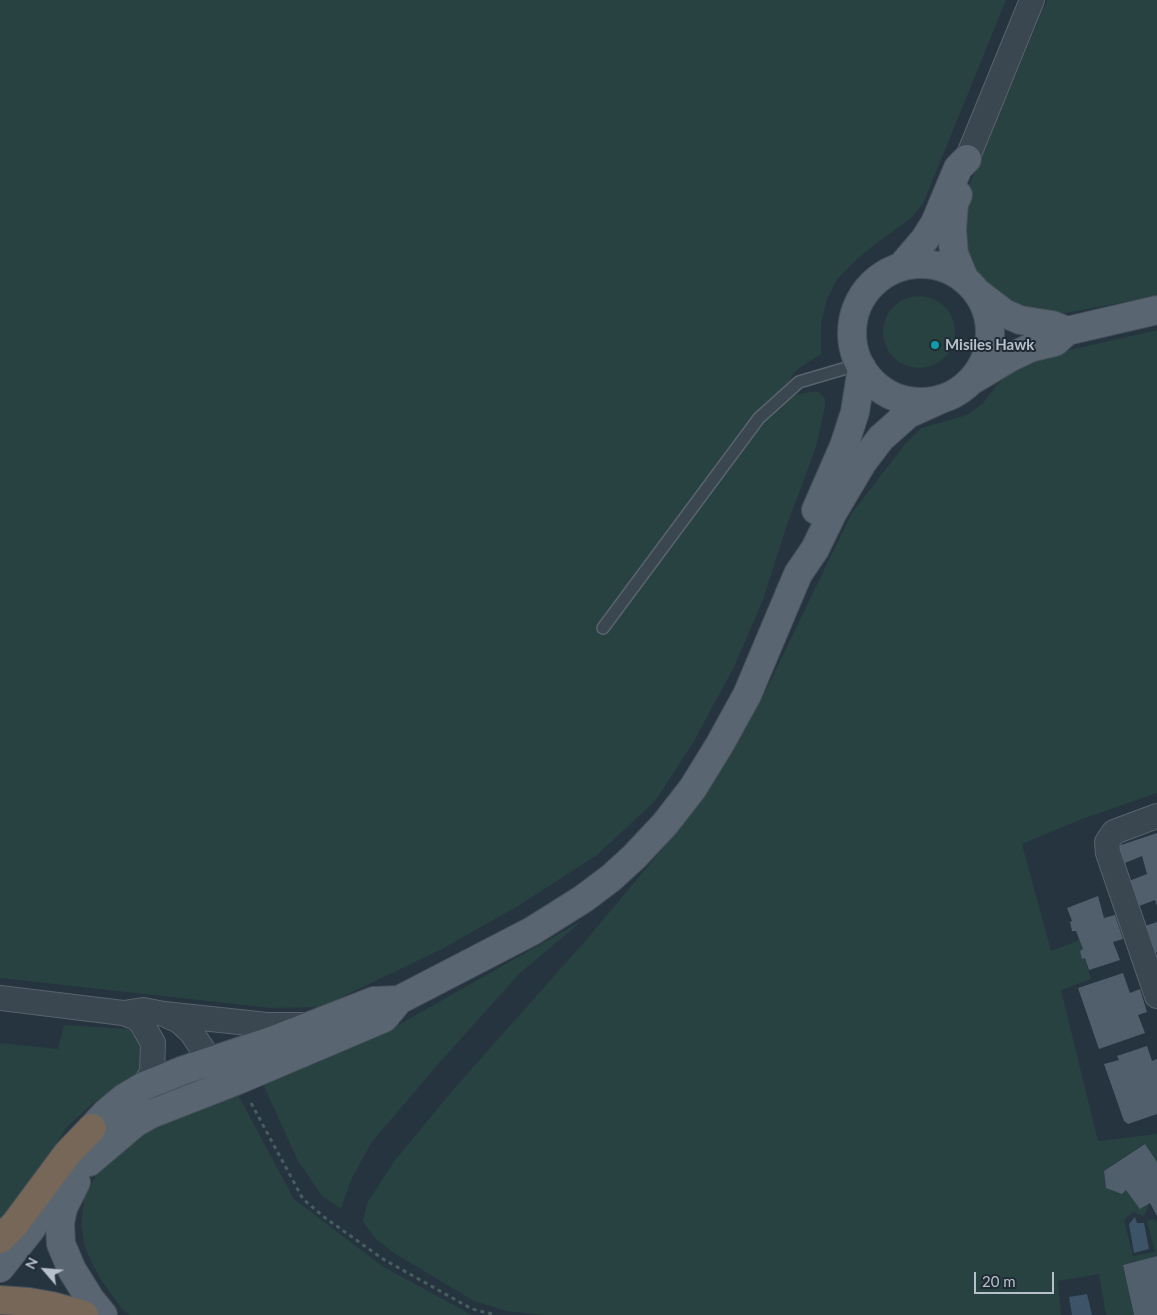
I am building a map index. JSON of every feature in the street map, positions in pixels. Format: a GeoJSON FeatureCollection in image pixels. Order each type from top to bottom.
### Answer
{"type":"FeatureCollection","features":[{"type":"Feature","properties":{"kind":"highway"},"geometry":{"type":"LineString","coordinates":[[0,1239],[15,1224],[67,1154],[92,1128]]}},
{"type":"Feature","properties":{"kind":"highway"},"geometry":{"type":"LineString","coordinates":[[0,1300],[52,1306],[84,1315]]}},
{"type":"Feature","properties":{"kind":"main road"},"geometry":{"type":"LineString","coordinates":[[901,266],[925,239],[935,223],[958,168],[967,159]]}},
{"type":"Feature","properties":{"kind":"main road"},"geometry":{"type":"LineString","coordinates":[[967,159],[969,172],[954,204],[952,230],[954,254],[984,305],[989,320],[990,337],[987,354],[980,369],[970,382]]}},
{"type":"Feature","properties":{"kind":"main road"},"geometry":{"type":"LineString","coordinates":[[941,399],[924,402],[908,401],[892,396],[878,387],[866,375],[861,366],[853,345],[852,328],[855,312],[862,296],[886,273],[901,266],[918,264],[934,265],[950,270],[970,284],[1004,314],[1020,320],[1052,325],[1067,331]]}},
{"type":"Feature","properties":{"kind":"main road"},"geometry":{"type":"LineString","coordinates":[[89,1162],[135,1123],[151,1114],[238,1080],[384,1018],[399,1000],[532,931],[611,878],[665,824],[693,788],[711,759],[747,695],[798,574],[815,550],[846,488],[881,438],[908,414],[956,392],[1010,357],[1030,348],[1055,342],[1067,331],[1157,310]]}},
{"type":"Feature","properties":{"kind":"main road"},"geometry":{"type":"LineString","coordinates":[[798,574],[802,545],[844,446],[856,412],[861,366]]}},
{"type":"Feature","properties":{"kind":"main road"},"geometry":{"type":"LineString","coordinates":[[0,1268],[31,1229],[92,1128],[106,1113],[144,1086],[210,1060],[236,1053],[374,1001],[399,1000]]}},
{"type":"Feature","properties":{"kind":"main road"},"geometry":{"type":"LineString","coordinates":[[103,1315],[90,1299],[72,1270],[61,1244],[60,1223],[63,1208],[73,1186],[98,1146],[111,1130],[136,1106],[204,1077],[211,1069],[210,1060]]}},
{"type":"Feature","properties":{"kind":"street"},"geometry":{"type":"LineString","coordinates":[[967,159],[1032,0]]}},
{"type":"Feature","properties":{"kind":"street"},"geometry":{"type":"LineString","coordinates":[[1157,816],[1114,832],[1107,842],[1108,853],[1157,996]]}},
{"type":"Feature","properties":{"kind":"street"},"geometry":{"type":"LineString","coordinates":[[0,998],[123,1013],[134,1017],[141,1022],[153,1044],[152,1072],[144,1086]]}},
{"type":"Feature","properties":{"kind":"street"},"geometry":{"type":"LineString","coordinates":[[123,1013],[143,1010],[267,1025],[313,1025]]}},
{"type":"Feature","properties":{"kind":"street"},"geometry":{"type":"LineString","coordinates":[[164,1014],[179,1021],[191,1032],[210,1060]]}},
{"type":"Feature","properties":{"kind":"lane"},"geometry":{"type":"LineString","coordinates":[[603,628],[759,418],[799,382],[861,366]]}},
{"type":"Feature","properties":{"kind":"path"},"geometry":{"type":"LineString","coordinates":[[238,1080],[303,1199],[324,1218],[383,1259],[472,1309],[496,1315]]}},
{"type":"Feature","properties":{"kind":"green space"},"geometry":{"type":"Polygon","coordinates":[[[0,0],[1006,0],[923,204],[911,218],[874,245],[837,279],[827,299],[821,323],[821,354],[793,374],[790,381],[790,391],[796,395],[819,392],[825,399],[816,447],[786,528],[763,600],[734,667],[693,743],[655,801],[597,855],[518,906],[442,949],[321,1007],[271,1008],[0,978],[0,0]]]}},
{"type":"Feature","properties":{"kind":"green space"},"geometry":{"type":"Polygon","coordinates":[[[1047,0],[1157,0],[1157,296],[1060,314],[1038,312],[1007,299],[982,280],[967,257],[961,239],[968,188],[1047,0]]]}},
{"type":"Feature","properties":{"kind":"green space","name":"Misiles Hawk"},"geometry":{"type":"Polygon","coordinates":[[[919,296],[933,299],[945,306],[952,318],[955,332],[952,346],[945,358],[933,365],[919,368],[905,365],[893,358],[886,346],[883,332],[886,318],[893,306],[905,299],[919,296]]]}},
{"type":"Feature","properties":{"kind":"green space"},"geometry":{"type":"Polygon","coordinates":[[[1157,330],[1157,793],[1082,819],[1022,844],[1051,951],[1080,940],[1083,949],[1080,951],[1082,959],[1085,958],[1091,979],[1061,990],[1098,1141],[1157,1134],[1157,1162],[1144,1144],[1104,1171],[1106,1188],[1122,1194],[1126,1190],[1150,1203],[1144,1216],[1133,1212],[1124,1220],[1133,1256],[1155,1252],[1147,1221],[1152,1219],[1157,1221],[1157,1256],[1123,1265],[1134,1315],[1106,1315],[1099,1274],[1058,1281],[1061,1315],[543,1315],[506,1311],[474,1301],[394,1253],[376,1239],[363,1222],[367,1203],[395,1160],[452,1091],[586,940],[663,848],[766,690],[851,514],[906,443],[921,428],[967,415],[983,403],[1011,371],[1030,359],[1157,330]]]}},
{"type":"Feature","properties":{"kind":"green space"},"geometry":{"type":"Polygon","coordinates":[[[583,920],[519,974],[371,1143],[351,1180],[341,1209],[322,1196],[298,1161],[262,1082],[400,1024],[583,920]]]}},
{"type":"Feature","properties":{"kind":"green space"},"geometry":{"type":"Polygon","coordinates":[[[64,1025],[127,1029],[135,1033],[141,1043],[140,1068],[136,1077],[94,1102],[67,1127],[47,1158],[0,1221],[0,1043],[58,1049],[64,1025]]]}},
{"type":"Feature","properties":{"kind":"green space"},"geometry":{"type":"Polygon","coordinates":[[[236,1091],[294,1199],[382,1266],[472,1315],[130,1315],[122,1309],[99,1277],[85,1248],[81,1225],[84,1198],[99,1169],[150,1130],[236,1091]]]}},
{"type":"Feature","properties":{"kind":"water"},"geometry":{"type":"Polygon","coordinates":[[[1135,1217],[1137,1223],[1144,1223],[1149,1249],[1134,1253],[1129,1224],[1135,1217]]]}},
{"type":"Feature","properties":{"kind":"water"},"geometry":{"type":"Polygon","coordinates":[[[1087,1294],[1092,1315],[1072,1315],[1069,1297],[1087,1294]]]}},
{"type":"Feature","properties":{"kind":"building"},"geometry":{"type":"Polygon","coordinates":[[[1157,833],[1157,906],[1155,900],[1139,906],[1129,881],[1147,874],[1142,856],[1125,863],[1118,846],[1157,833]]]}},
{"type":"Feature","properties":{"kind":"building"},"geometry":{"type":"Polygon","coordinates":[[[1098,896],[1104,918],[1115,915],[1123,939],[1113,942],[1120,960],[1089,970],[1085,958],[1082,959],[1080,951],[1083,949],[1076,931],[1072,931],[1070,922],[1072,921],[1067,908],[1098,896]]]}},
{"type":"Feature","properties":{"kind":"building"},"geometry":{"type":"Polygon","coordinates":[[[1157,922],[1157,952],[1155,953],[1145,926],[1157,922]]]}},
{"type":"Feature","properties":{"kind":"building"},"geometry":{"type":"Polygon","coordinates":[[[1123,973],[1130,993],[1140,989],[1147,1012],[1138,1015],[1145,1033],[1099,1049],[1078,988],[1123,973]]]}},
{"type":"Feature","properties":{"kind":"building"},"geometry":{"type":"Polygon","coordinates":[[[1147,1046],[1152,1061],[1157,1059],[1157,1114],[1128,1124],[1124,1121],[1104,1064],[1119,1060],[1117,1056],[1147,1046]]]}},
{"type":"Feature","properties":{"kind":"building"},"geometry":{"type":"Polygon","coordinates":[[[1145,1144],[1157,1162],[1157,1216],[1150,1203],[1140,1209],[1126,1190],[1122,1194],[1106,1188],[1104,1171],[1145,1144]]]}},
{"type":"Feature","properties":{"kind":"building"},"geometry":{"type":"Polygon","coordinates":[[[1157,1256],[1157,1315],[1134,1315],[1123,1265],[1157,1256]]]}},
{"type":"Feature","properties":{"kind":"place","name":"Misiles Hawk"},"geometry":{"type":"Point","coordinates":[935,345]}}]}
